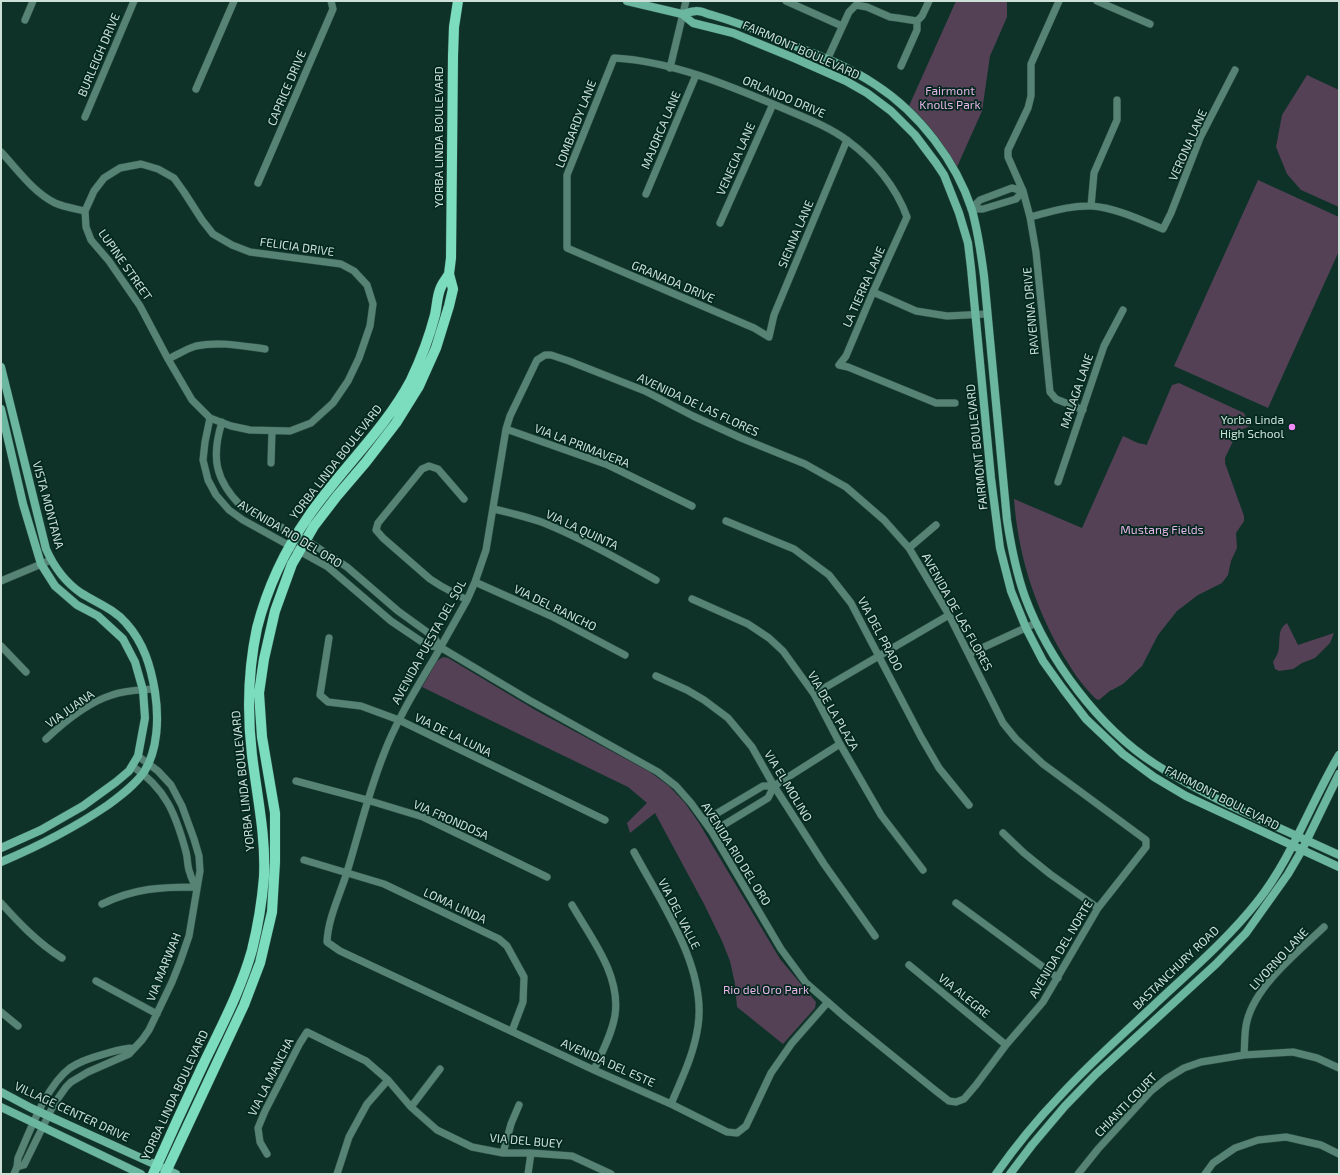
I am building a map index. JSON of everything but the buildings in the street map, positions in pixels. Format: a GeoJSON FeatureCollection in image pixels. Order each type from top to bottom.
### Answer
{"type":"FeatureCollection","features":[{"type":"Feature","properties":{"kind":"main road","name":"YORBA LINDA BOULEVARD"},"geometry":{"type":"LineString","coordinates":[[155,1170],[225,1020],[252,949],[259,917],[264,876],[264,837],[252,755],[249,716],[249,681],[252,654],[258,625],[268,594],[278,569],[301,538],[314,526],[336,496],[366,462],[396,423],[419,386],[428,354],[442,327],[453,289],[449,274],[451,258],[453,56],[458,1]]}},
{"type":"Feature","properties":{"kind":"main road","name":"FAIRMONT BOULEVARD"},"geometry":{"type":"LineString","coordinates":[[627,1],[682,14],[693,22],[733,33],[846,81],[867,93],[891,111],[915,135],[944,176],[960,213],[968,243],[991,478],[1000,548],[1011,591],[1026,628],[1043,661],[1086,719],[1107,740],[1137,765],[1170,788],[1339,867]]}},
{"type":"Feature","properties":{"kind":"main road","name":"FAIRMONT BOULEVARD"},"geometry":{"type":"LineString","coordinates":[[682,14],[696,11],[731,20],[855,72],[876,85],[909,111],[924,128],[952,168],[963,188],[971,209],[982,254],[1010,534],[1018,574],[1025,597],[1045,641],[1076,689],[1095,712],[1126,742],[1153,764],[1190,786],[1339,855]]}},
{"type":"Feature","properties":{"kind":"main road"},"geometry":{"type":"LineString","coordinates":[[822,70],[827,60]]}},
{"type":"Feature","properties":{"kind":"main road"},"geometry":{"type":"LineString","coordinates":[[960,213],[971,209]]}},
{"type":"Feature","properties":{"kind":"main road","name":"VISTA MONTANA"},"geometry":{"type":"LineString","coordinates":[[1,367],[41,530],[46,549],[51,560],[57,570],[74,587],[115,612],[132,630],[147,656],[157,706],[155,739],[148,763],[143,773],[120,795],[79,824],[46,842],[1,862]]}},
{"type":"Feature","properties":{"kind":"main road","name":"VISTA MONTANA"},"geometry":{"type":"LineString","coordinates":[[1,409],[23,504],[41,564],[55,586],[77,605],[98,616],[123,639],[134,662],[142,690],[144,718],[138,756],[129,771],[83,806],[41,830],[1,848]]}},
{"type":"Feature","properties":{"kind":"main road","name":"YORBA LINDA BOULEVARD"},"geometry":{"type":"LineString","coordinates":[[169,1173],[244,1005],[260,963],[272,912],[275,862],[274,813],[262,737],[259,693],[264,659],[275,611],[292,564],[295,548]]}},
{"type":"Feature","properties":{"kind":"main road"},"geometry":{"type":"LineString","coordinates":[[1086,719],[1095,712]]}},
{"type":"Feature","properties":{"kind":"main road","name":"BASTANCHURY ROAD"},"geometry":{"type":"LineString","coordinates":[[996,1174],[1034,1125],[1073,1082],[1221,943],[1257,902],[1293,846],[1339,755]]}},
{"type":"Feature","properties":{"kind":"main road","name":"BASTANCHURY ROAD"},"geometry":{"type":"LineString","coordinates":[[1010,1174],[1046,1128],[1096,1074],[1216,964],[1246,933],[1288,874],[1302,850],[1339,774]]}},
{"type":"Feature","properties":{"kind":"main road"},"geometry":{"type":"LineString","coordinates":[[1208,806],[1212,796]]}},
{"type":"Feature","properties":{"kind":"main road","name":"VILLAGE CENTER DRIVE"},"geometry":{"type":"LineString","coordinates":[[1,1092],[155,1170],[169,1173]]}},
{"type":"Feature","properties":{"kind":"main road"},"geometry":{"type":"LineString","coordinates":[[1,1107],[141,1174]]}},
{"type":"Feature","properties":{"kind":"street"},"geometry":{"type":"LineString","coordinates":[[25,20],[33,1]]}},
{"type":"Feature","properties":{"kind":"street","name":"BURLEIGH DRIVE"},"geometry":{"type":"LineString","coordinates":[[85,117],[134,1]]}},
{"type":"Feature","properties":{"kind":"street"},"geometry":{"type":"LineString","coordinates":[[196,89],[234,1]]}},
{"type":"Feature","properties":{"kind":"street","name":"CAPRICE DRIVE"},"geometry":{"type":"LineString","coordinates":[[258,183],[333,9],[331,1]]}},
{"type":"Feature","properties":{"kind":"street"},"geometry":{"type":"LineString","coordinates":[[670,68],[686,1]]}},
{"type":"Feature","properties":{"kind":"street"},"geometry":{"type":"LineString","coordinates":[[786,1],[842,26]]}},
{"type":"Feature","properties":{"kind":"street"},"geometry":{"type":"LineString","coordinates":[[901,66],[917,30],[917,21],[922,16],[929,1]]}},
{"type":"Feature","properties":{"kind":"street","name":"RAVENNA DRIVE"},"geometry":{"type":"LineString","coordinates":[[1059,1],[1031,64],[1031,96],[1028,108],[1008,150],[1008,157],[1023,191],[1030,217],[1036,252],[1050,392],[1056,399],[1083,410]]}},
{"type":"Feature","properties":{"kind":"street"},"geometry":{"type":"LineString","coordinates":[[1098,1],[1150,24]]}},
{"type":"Feature","properties":{"kind":"street"},"geometry":{"type":"LineString","coordinates":[[827,60],[842,26],[851,9],[856,5],[867,7],[890,17],[917,21]]}},
{"type":"Feature","properties":{"kind":"street","name":"ORLANDO DRIVE"},"geometry":{"type":"LineString","coordinates":[[614,58],[641,61],[696,75],[729,86],[814,122],[847,140],[873,163],[889,183],[907,217]]}},
{"type":"Feature","properties":{"kind":"street","name":"LOMBARDY LANE"},"geometry":{"type":"LineString","coordinates":[[567,248],[567,174],[614,58]]}},
{"type":"Feature","properties":{"kind":"street","name":"VERONA LANE"},"geometry":{"type":"LineString","coordinates":[[1091,206],[1111,210],[1163,229],[1200,138],[1235,70]]}},
{"type":"Feature","properties":{"kind":"street","name":"MAJORCA LANE"},"geometry":{"type":"LineString","coordinates":[[646,194],[696,75]]}},
{"type":"Feature","properties":{"kind":"street"},"geometry":{"type":"LineString","coordinates":[[1030,217],[1060,210],[1091,206],[1094,173],[1117,120],[1117,100]]}},
{"type":"Feature","properties":{"kind":"street","name":"VENECIA LANE"},"geometry":{"type":"LineString","coordinates":[[720,223],[773,104]]}},
{"type":"Feature","properties":{"kind":"street","name":"SIENNA LANE"},"geometry":{"type":"LineString","coordinates":[[769,337],[774,315],[847,140]]}},
{"type":"Feature","properties":{"kind":"street"},"geometry":{"type":"LineString","coordinates":[[1,152],[20,174],[38,191],[56,203],[85,211]]}},
{"type":"Feature","properties":{"kind":"street","name":"FELICIA DRIVE"},"geometry":{"type":"LineString","coordinates":[[85,211],[94,191],[104,178],[120,168],[140,164],[158,168],[174,178],[213,234],[232,245],[250,252],[341,264],[354,271],[367,285],[373,304],[370,326],[359,358],[348,381],[334,403],[311,423],[290,431],[272,432],[250,430],[231,426],[210,418]]}},
{"type":"Feature","properties":{"kind":"street"},"geometry":{"type":"LineString","coordinates":[[1012,188],[1023,191],[1016,199],[984,209],[971,209],[980,200],[1012,188]]}},
{"type":"Feature","properties":{"kind":"street","name":"LUPINE STREET"},"geometry":{"type":"LineString","coordinates":[[85,211],[86,227],[92,240],[109,261],[140,306],[168,360],[192,400],[210,418]]}},
{"type":"Feature","properties":{"kind":"street","name":"LA TIERRA LANE"},"geometry":{"type":"LineString","coordinates":[[907,217],[846,356],[839,365],[848,367],[936,403],[956,403]]}},
{"type":"Feature","properties":{"kind":"street","name":"GRANADA DRIVE"},"geometry":{"type":"LineString","coordinates":[[567,248],[754,328],[769,337]]}},
{"type":"Feature","properties":{"kind":"street"},"geometry":{"type":"LineString","coordinates":[[873,292],[916,311],[947,316],[987,314]]}},
{"type":"Feature","properties":{"kind":"street","name":"MALAGA LANE"},"geometry":{"type":"LineString","coordinates":[[1058,482],[1104,346],[1123,310]]}},
{"type":"Feature","properties":{"kind":"street"},"geometry":{"type":"LineString","coordinates":[[168,360],[183,352],[206,344],[265,349]]}},
{"type":"Feature","properties":{"kind":"street","name":"AVENIDA PUESTA DEL SOL"},"geometry":{"type":"LineString","coordinates":[[327,942],[327,929],[347,872],[367,800],[383,755],[399,720],[467,600],[475,582],[486,550],[494,509],[506,429],[515,404],[533,366],[537,360],[545,355]]}},
{"type":"Feature","properties":{"kind":"street","name":"AVENIDA DE LAS FLORES"},"geometry":{"type":"LineString","coordinates":[[545,355],[560,358],[645,391],[740,438],[805,464],[846,487],[884,520],[910,548],[970,654],[1003,723],[1016,739],[1043,764],[1146,840]]}},
{"type":"Feature","properties":{"kind":"street","name":"AVENIDA RIO DEL ORO"},"geometry":{"type":"LineString","coordinates":[[210,418],[205,442],[204,460],[208,480],[216,495],[229,510],[243,520],[328,567],[391,621],[428,646],[440,647],[529,700],[658,772],[676,786],[691,803],[712,832],[781,949],[806,983],[943,1097],[949,1101],[956,1102]]}},
{"type":"Feature","properties":{"kind":"street","name":"AVENIDA RIO DEL ORO"},"geometry":{"type":"LineString","coordinates":[[222,422],[217,438],[215,459],[218,475],[233,499],[241,506],[301,538],[347,567],[398,611],[434,637],[440,647]]}},
{"type":"Feature","properties":{"kind":"street","name":"VIA LA PRIMAVERA"},"geometry":{"type":"LineString","coordinates":[[506,429],[608,465],[692,506]]}},
{"type":"Feature","properties":{"kind":"street"},"geometry":{"type":"LineString","coordinates":[[271,463],[272,432]]}},
{"type":"Feature","properties":{"kind":"street"},"geometry":{"type":"LineString","coordinates":[[464,499],[438,469],[429,466],[422,469],[378,522],[376,530],[383,538],[430,579],[467,600]]}},
{"type":"Feature","properties":{"kind":"street","name":"VIA LA QUINTA"},"geometry":{"type":"LineString","coordinates":[[494,509],[529,518],[572,535],[656,580]]}},
{"type":"Feature","properties":{"kind":"street","name":"VIA DEL PRADO"},"geometry":{"type":"LineString","coordinates":[[726,521],[794,549],[829,575],[851,602],[921,737],[939,768],[969,805]]}},
{"type":"Feature","properties":{"kind":"street"},"geometry":{"type":"LineString","coordinates":[[910,548],[936,525]]}},
{"type":"Feature","properties":{"kind":"street"},"geometry":{"type":"LineString","coordinates":[[1,581],[51,560]]}},
{"type":"Feature","properties":{"kind":"street","name":"VIA DEL RANCHO"},"geometry":{"type":"LineString","coordinates":[[475,582],[551,616],[625,655]]}},
{"type":"Feature","properties":{"kind":"street","name":"VIA DE LA PLAZA"},"geometry":{"type":"LineString","coordinates":[[692,599],[748,624],[769,638],[783,651],[814,694],[840,744],[881,815],[923,870]]}},
{"type":"Feature","properties":{"kind":"street"},"geometry":{"type":"LineString","coordinates":[[814,694],[949,615]]}},
{"type":"Feature","properties":{"kind":"street"},"geometry":{"type":"LineString","coordinates":[[970,654],[1036,623]]}},
{"type":"Feature","properties":{"kind":"street","name":"VIA DE LA LUNA"},"geometry":{"type":"LineString","coordinates":[[329,638],[320,695],[328,702],[361,706],[399,720],[605,820]]}},
{"type":"Feature","properties":{"kind":"street"},"geometry":{"type":"LineString","coordinates":[[1,646],[26,672]]}},
{"type":"Feature","properties":{"kind":"street","name":"VIA EL MOLINO"},"geometry":{"type":"LineString","coordinates":[[656,676],[687,690],[704,700],[728,718],[752,747],[774,786],[824,864],[875,936]]}},
{"type":"Feature","properties":{"kind":"street","name":"VIA JUANA"},"geometry":{"type":"LineString","coordinates":[[46,739],[58,728],[87,708],[112,695],[154,689]]}},
{"type":"Feature","properties":{"kind":"street"},"geometry":{"type":"LineString","coordinates":[[712,832],[768,798],[774,786],[840,744]]}},
{"type":"Feature","properties":{"kind":"street","name":"VIA MARWAH"},"geometry":{"type":"LineString","coordinates":[[15,1172],[24,1165],[61,1093],[71,1082],[88,1072],[124,1058],[145,1035],[157,1014],[185,950],[192,920],[196,887],[200,871],[199,856],[189,822],[177,793],[171,785],[148,763],[138,756]]}},
{"type":"Feature","properties":{"kind":"street","name":"VIA MARWAH"},"geometry":{"type":"LineString","coordinates":[[132,766],[143,773],[160,789],[173,810],[187,858],[189,873],[196,887]]}},
{"type":"Feature","properties":{"kind":"street","name":"VIA FRONDOSA"},"geometry":{"type":"LineString","coordinates":[[296,781],[423,817],[547,877]]}},
{"type":"Feature","properties":{"kind":"street"},"geometry":{"type":"LineString","coordinates":[[704,821],[763,786],[774,786]]}},
{"type":"Feature","properties":{"kind":"street"},"geometry":{"type":"LineString","coordinates":[[1003,833],[1024,853],[1050,874],[1098,908]]}},
{"type":"Feature","properties":{"kind":"street","name":"AVENIDA DEL NORTE"},"geometry":{"type":"LineString","coordinates":[[956,1102],[964,1099],[1006,1044],[1043,1002],[1098,908],[1146,847],[1146,840]]}},
{"type":"Feature","properties":{"kind":"street","name":"VIA DEL VALLE"},"geometry":{"type":"LineString","coordinates":[[634,852],[683,942],[694,970],[698,994],[698,1025],[690,1061],[671,1104]]}},
{"type":"Feature","properties":{"kind":"street","name":"LOMA LINDA"},"geometry":{"type":"LineString","coordinates":[[304,860],[384,884],[499,939],[508,946],[524,977],[523,1002],[512,1031]]}},
{"type":"Feature","properties":{"kind":"street"},"geometry":{"type":"LineString","coordinates":[[102,904],[119,896],[143,890],[196,887]]}},
{"type":"Feature","properties":{"kind":"street"},"geometry":{"type":"LineString","coordinates":[[1,902],[13,917],[39,941],[62,958]]}},
{"type":"Feature","properties":{"kind":"street"},"geometry":{"type":"LineString","coordinates":[[956,903],[1058,978]]}},
{"type":"Feature","properties":{"kind":"street"},"geometry":{"type":"LineString","coordinates":[[572,905],[604,961],[611,976],[614,992],[615,1014],[611,1032],[594,1070]]}},
{"type":"Feature","properties":{"kind":"street","name":"LIVORNO LANE"},"geometry":{"type":"LineString","coordinates":[[1244,1055],[1245,1031],[1252,1005],[1261,991],[1276,974],[1324,927]]}},
{"type":"Feature","properties":{"kind":"street","name":"AVENIDA DEL ESTE"},"geometry":{"type":"LineString","coordinates":[[327,942],[340,951],[594,1070],[671,1104],[727,1132],[737,1132],[746,1126],[771,1073],[788,1049],[828,1002]]}},
{"type":"Feature","properties":{"kind":"street","name":"VIA ALEGRE"},"geometry":{"type":"LineString","coordinates":[[909,965],[1006,1044]]}},
{"type":"Feature","properties":{"kind":"street"},"geometry":{"type":"LineString","coordinates":[[96,981],[157,1014]]}},
{"type":"Feature","properties":{"kind":"street"},"geometry":{"type":"LineString","coordinates":[[1,1012],[18,1026]]}},
{"type":"Feature","properties":{"kind":"street","name":"VIA LA MANCHA"},"geometry":{"type":"LineString","coordinates":[[267,1154],[260,1142],[258,1128],[265,1111],[307,1032],[366,1061],[388,1080]]}},
{"type":"Feature","properties":{"kind":"street","name":"VIA MARWAH"},"geometry":{"type":"LineString","coordinates":[[15,1172],[18,1158],[33,1123],[56,1081],[71,1067],[83,1061],[120,1049],[134,1048]]}},
{"type":"Feature","properties":{"kind":"street","name":"CHIANTI COURT"},"geometry":{"type":"LineString","coordinates":[[1078,1174],[1098,1149],[1141,1103],[1166,1079],[1184,1068],[1201,1062],[1244,1055],[1293,1052],[1317,1058],[1339,1068]]}},
{"type":"Feature","properties":{"kind":"street"},"geometry":{"type":"LineString","coordinates":[[411,1107],[440,1069]]}},
{"type":"Feature","properties":{"kind":"street"},"geometry":{"type":"LineString","coordinates":[[337,1174],[349,1137],[367,1104],[388,1080]]}},
{"type":"Feature","properties":{"kind":"street","name":"VIA DEL BUEY"},"geometry":{"type":"LineString","coordinates":[[388,1080],[411,1107],[437,1130],[472,1147],[503,1153],[531,1152],[572,1156],[611,1174]]}},
{"type":"Feature","properties":{"kind":"street"},"geometry":{"type":"LineString","coordinates":[[503,1153],[511,1124],[519,1105]]}},
{"type":"Feature","properties":{"kind":"street"},"geometry":{"type":"LineString","coordinates":[[1205,1174],[1213,1163],[1235,1148],[1258,1140],[1286,1136],[1322,1146],[1339,1154]]}},
{"type":"Feature","properties":{"kind":"street"},"geometry":{"type":"LineString","coordinates":[[528,1174],[531,1152]]}},
{"type":"Feature","properties":{"kind":"green space","name":"Fairmont Knolls Park"},"geometry":{"type":"Polygon","coordinates":[[[956,1],[1007,1],[1007,17],[990,56],[982,111],[957,167],[937,137],[909,106],[956,1]]]}},
{"type":"Feature","properties":{"kind":"green space"},"geometry":{"type":"Polygon","coordinates":[[[1307,75],[1339,90],[1339,207],[1301,190],[1287,174],[1276,147],[1282,115],[1307,75]]]}},
{"type":"Feature","properties":{"kind":"green space"},"geometry":{"type":"Polygon","coordinates":[[[1258,180],[1339,217],[1339,251],[1268,408],[1174,366],[1258,180]]]}},
{"type":"Feature","properties":{"kind":"green space","name":"Mustang Fields"},"geometry":{"type":"Polygon","coordinates":[[[1179,383],[1244,413],[1250,426],[1238,431],[1225,458],[1225,463],[1244,516],[1244,521],[1236,533],[1237,548],[1231,561],[1228,575],[1222,583],[1198,595],[1177,611],[1158,635],[1142,666],[1123,684],[1111,690],[1099,700],[1085,688],[1072,669],[1050,632],[1042,614],[1028,577],[1023,558],[1014,499],[1082,528],[1123,436],[1138,443],[1148,445],[1147,444],[1172,385],[1179,383]]]}},
{"type":"Feature","properties":{"kind":"green space"},"geometry":{"type":"Polygon","coordinates":[[[1287,623],[1298,645],[1334,633],[1330,643],[1315,658],[1302,663],[1293,669],[1279,671],[1275,669],[1273,662],[1278,650],[1282,628],[1287,623]]]}},
{"type":"Feature","properties":{"kind":"green space","name":"Rio del Oro Park"},"geometry":{"type":"Polygon","coordinates":[[[443,657],[448,658],[537,711],[650,772],[669,786],[685,803],[699,823],[780,959],[816,1002],[815,1008],[783,1044],[737,1007],[735,984],[730,961],[722,941],[704,904],[655,813],[630,833],[627,823],[647,803],[628,787],[422,687],[437,661],[443,657]]]}},
{"type":"Feature","properties":{"kind":"place","name":"Yorba Linda High School"},"geometry":{"type":"Point","coordinates":[1292,427]}}]}
